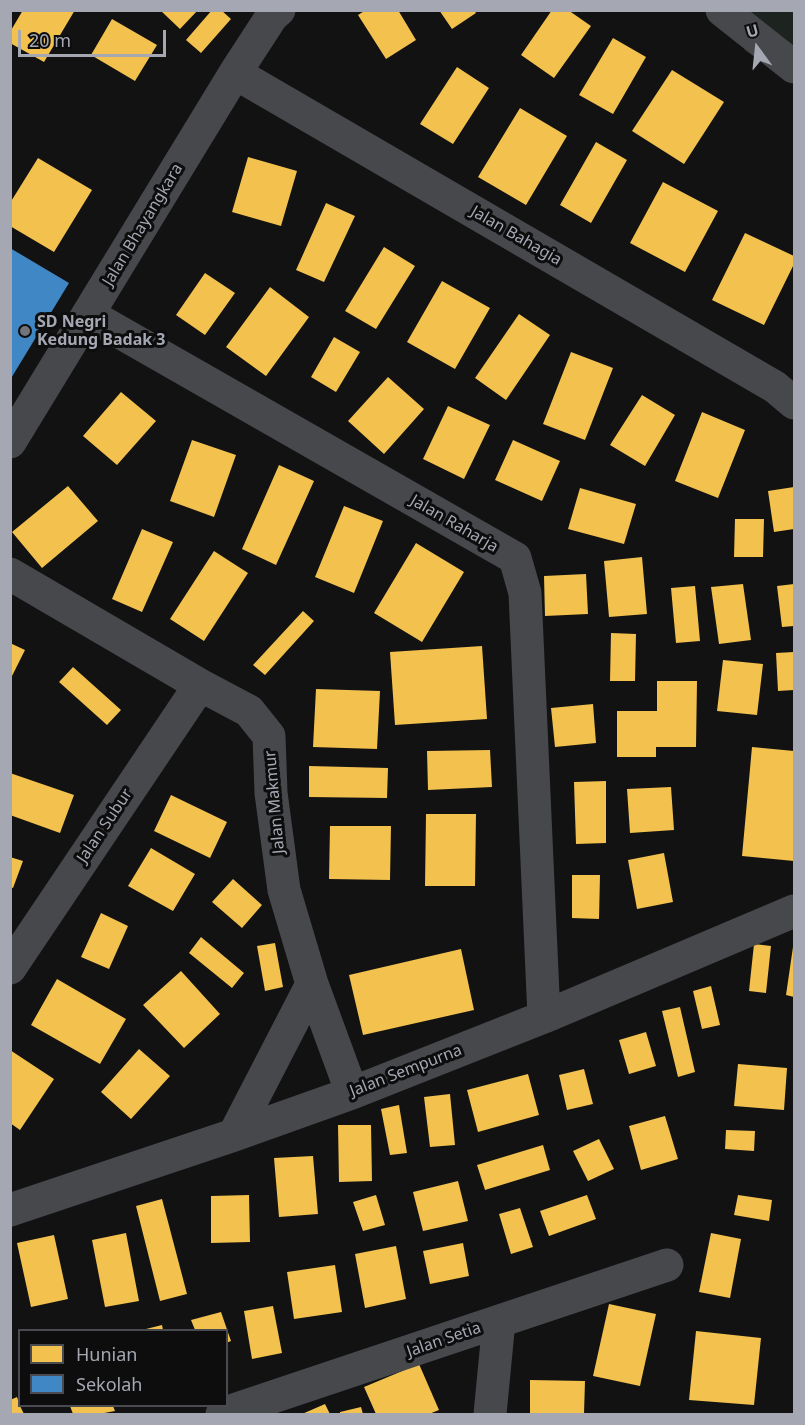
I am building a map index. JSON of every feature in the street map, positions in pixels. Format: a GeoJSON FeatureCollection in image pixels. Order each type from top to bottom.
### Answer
{"type":"FeatureCollection","features":[{"type":"Feature","properties":{"kind":"street","name":"Jalan Bhayangkara"},"geometry":{"type":"LineString","coordinates":[[10,442],[235,73],[272,16],[279,10]]}},
{"type":"Feature","properties":{"kind":"street"},"geometry":{"type":"LineString","coordinates":[[722,10],[795,67]]}},
{"type":"Feature","properties":{"kind":"street","name":"Jalan Bahagia"},"geometry":{"type":"LineString","coordinates":[[235,73],[775,387],[795,403]]}},
{"type":"Feature","properties":{"kind":"street","name":"Jalan Raharja"},"geometry":{"type":"LineString","coordinates":[[88,314],[514,558],[525,593],[544,1017]]}},
{"type":"Feature","properties":{"kind":"street","name":"Jalan Makmur"},"geometry":{"type":"LineString","coordinates":[[10,574],[200,685],[249,711],[269,736],[271,793],[284,890],[312,984],[352,1093]]}},
{"type":"Feature","properties":{"kind":"street","name":"Jalan Subur"},"geometry":{"type":"LineString","coordinates":[[10,968],[200,685]]}},
{"type":"Feature","properties":{"kind":"street","name":"Jalan Sempurna"},"geometry":{"type":"LineString","coordinates":[[10,1210],[352,1093],[544,1017],[795,911]]}},
{"type":"Feature","properties":{"kind":"street"},"geometry":{"type":"LineString","coordinates":[[234,1135],[312,984]]}},
{"type":"Feature","properties":{"kind":"street","name":"Jalan Setia"},"geometry":{"type":"LineString","coordinates":[[222,1414],[667,1265]]}},
{"type":"Feature","properties":{"kind":"street"},"geometry":{"type":"LineString","coordinates":[[490,1414],[499,1321]]}},
{"type":"Feature","properties":{"kind":"shaded area"},"geometry":{"type":"Polygon","coordinates":[[[732,11],[794,11],[794,79],[745,51],[732,11]]]}},
{"type":"Feature","properties":{"kind":"building: Hunian"},"geometry":{"type":"Polygon","coordinates":[[[23,10],[75,10],[44,62],[10,43],[10,32],[23,10]]]}},
{"type":"Feature","properties":{"kind":"building: Hunian"},"geometry":{"type":"Polygon","coordinates":[[[160,10],[198,10],[180,29],[160,10]]]}},
{"type":"Feature","properties":{"kind":"building: Hunian"},"geometry":{"type":"Polygon","coordinates":[[[212,10],[221,10],[231,19],[201,53],[186,40],[212,10]]]}},
{"type":"Feature","properties":{"kind":"building: Hunian"},"geometry":{"type":"Polygon","coordinates":[[[366,10],[398,10],[416,40],[386,59],[358,15],[366,10]]]}},
{"type":"Feature","properties":{"kind":"building: Hunian"},"geometry":{"type":"Polygon","coordinates":[[[439,10],[474,10],[476,13],[452,29],[439,10]]]}},
{"type":"Feature","properties":{"kind":"building: Hunian"},"geometry":{"type":"Polygon","coordinates":[[[552,10],[568,10],[591,26],[554,78],[521,55],[552,10]]]}},
{"type":"Feature","properties":{"kind":"building: Hunian"},"geometry":{"type":"Polygon","coordinates":[[[112,19],[157,45],[135,81],[91,55],[112,19]]]}},
{"type":"Feature","properties":{"kind":"building: Hunian"},"geometry":{"type":"Polygon","coordinates":[[[613,38],[646,57],[613,114],[579,95],[613,38]]]}},
{"type":"Feature","properties":{"kind":"building: Hunian"},"geometry":{"type":"Polygon","coordinates":[[[457,67],[489,88],[453,144],[420,124],[457,67]]]}},
{"type":"Feature","properties":{"kind":"building: Hunian"},"geometry":{"type":"Polygon","coordinates":[[[672,70],[724,102],[684,164],[632,131],[672,70]]]}},
{"type":"Feature","properties":{"kind":"building: Hunian"},"geometry":{"type":"Polygon","coordinates":[[[520,108],[567,136],[526,205],[478,177],[520,108]]]}},
{"type":"Feature","properties":{"kind":"building: Hunian"},"geometry":{"type":"Polygon","coordinates":[[[596,142],[627,160],[591,223],[560,205],[596,142]]]}},
{"type":"Feature","properties":{"kind":"building: Hunian"},"geometry":{"type":"Polygon","coordinates":[[[248,157],[297,171],[281,226],[232,212],[248,157]]]}},
{"type":"Feature","properties":{"kind":"building: Hunian"},"geometry":{"type":"Polygon","coordinates":[[[38,158],[92,190],[54,252],[10,226],[10,203],[38,158]]]}},
{"type":"Feature","properties":{"kind":"building: Hunian"},"geometry":{"type":"Polygon","coordinates":[[[663,182],[718,211],[685,272],[630,243],[663,182]]]}},
{"type":"Feature","properties":{"kind":"building: Hunian"},"geometry":{"type":"Polygon","coordinates":[[[326,203],[355,216],[324,282],[296,270],[326,203]]]}},
{"type":"Feature","properties":{"kind":"building: Hunian"},"geometry":{"type":"Polygon","coordinates":[[[745,233],[794,256],[794,264],[764,325],[712,300],[745,233]]]}},
{"type":"Feature","properties":{"kind":"building: Hunian"},"geometry":{"type":"Polygon","coordinates":[[[384,247],[415,266],[376,329],[345,311],[384,247]]]}},
{"type":"Feature","properties":{"kind":"building: Hunian"},"geometry":{"type":"Polygon","coordinates":[[[205,273],[235,293],[205,335],[176,315],[205,273]]]}},
{"type":"Feature","properties":{"kind":"building: Hunian"},"geometry":{"type":"Polygon","coordinates":[[[442,281],[490,308],[455,369],[407,342],[442,281]]]}},
{"type":"Feature","properties":{"kind":"building: Hunian"},"geometry":{"type":"Polygon","coordinates":[[[270,287],[309,317],[266,376],[226,347],[270,287]]]}},
{"type":"Feature","properties":{"kind":"building: Hunian"},"geometry":{"type":"Polygon","coordinates":[[[519,314],[550,335],[506,400],[475,378],[519,314]]]}},
{"type":"Feature","properties":{"kind":"building: Hunian"},"geometry":{"type":"Polygon","coordinates":[[[334,337],[360,352],[336,392],[311,377],[334,337]]]}},
{"type":"Feature","properties":{"kind":"building: Hunian"},"geometry":{"type":"Polygon","coordinates":[[[571,352],[613,368],[585,440],[543,424],[571,352]]]}},
{"type":"Feature","properties":{"kind":"building: Hunian"},"geometry":{"type":"Polygon","coordinates":[[[388,377],[424,409],[384,454],[348,421],[388,377]]]}},
{"type":"Feature","properties":{"kind":"building: Hunian"},"geometry":{"type":"Polygon","coordinates":[[[121,392],[156,421],[117,465],[83,436],[121,392]]]}},
{"type":"Feature","properties":{"kind":"building: Hunian"},"geometry":{"type":"Polygon","coordinates":[[[642,395],[675,415],[645,466],[610,445],[642,395]]]}},
{"type":"Feature","properties":{"kind":"building: Hunian"},"geometry":{"type":"Polygon","coordinates":[[[448,406],[490,425],[464,479],[423,459],[448,406]]]}},
{"type":"Feature","properties":{"kind":"building: Hunian"},"geometry":{"type":"Polygon","coordinates":[[[702,412],[745,430],[718,498],[675,481],[702,412]]]}},
{"type":"Feature","properties":{"kind":"building: Hunian"},"geometry":{"type":"Polygon","coordinates":[[[192,440],[236,455],[214,517],[170,501],[192,440]]]}},
{"type":"Feature","properties":{"kind":"building: Hunian"},"geometry":{"type":"Polygon","coordinates":[[[513,440],[560,461],[542,501],[495,480],[513,440]]]}},
{"type":"Feature","properties":{"kind":"building: Hunian"},"geometry":{"type":"Polygon","coordinates":[[[279,465],[314,481],[276,565],[242,549],[279,465]]]}},
{"type":"Feature","properties":{"kind":"building: Hunian"},"geometry":{"type":"Polygon","coordinates":[[[68,486],[98,521],[42,568],[12,532],[68,486]]]}},
{"type":"Feature","properties":{"kind":"building: Hunian"},"geometry":{"type":"Polygon","coordinates":[[[794,487],[794,529],[774,532],[768,491],[794,487]]]}},
{"type":"Feature","properties":{"kind":"building: Hunian"},"geometry":{"type":"Polygon","coordinates":[[[580,488],[636,504],[624,544],[568,529],[580,488]]]}},
{"type":"Feature","properties":{"kind":"building: Hunian"},"geometry":{"type":"Polygon","coordinates":[[[344,506],[383,521],[354,593],[315,577],[344,506]]]}},
{"type":"Feature","properties":{"kind":"building: Hunian"},"geometry":{"type":"Polygon","coordinates":[[[735,519],[764,519],[763,557],[734,557],[735,519]]]}},
{"type":"Feature","properties":{"kind":"building: Hunian"},"geometry":{"type":"Polygon","coordinates":[[[142,529],[173,542],[142,612],[112,599],[142,529]]]}},
{"type":"Feature","properties":{"kind":"building: Hunian"},"geometry":{"type":"Polygon","coordinates":[[[416,543],[464,572],[422,642],[374,613],[416,543]]]}},
{"type":"Feature","properties":{"kind":"building: Hunian"},"geometry":{"type":"Polygon","coordinates":[[[214,551],[248,573],[204,641],[170,619],[214,551]]]}},
{"type":"Feature","properties":{"kind":"building: Hunian"},"geometry":{"type":"Polygon","coordinates":[[[642,557],[647,614],[609,617],[604,561],[642,557]]]}},
{"type":"Feature","properties":{"kind":"building: Hunian"},"geometry":{"type":"Polygon","coordinates":[[[586,574],[588,614],[545,616],[544,576],[586,574]]]}},
{"type":"Feature","properties":{"kind":"building: Hunian"},"geometry":{"type":"Polygon","coordinates":[[[743,584],[751,640],[719,644],[711,587],[743,584]]]}},
{"type":"Feature","properties":{"kind":"building: Hunian"},"geometry":{"type":"Polygon","coordinates":[[[794,584],[794,626],[782,627],[777,586],[794,584]]]}},
{"type":"Feature","properties":{"kind":"building: Hunian"},"geometry":{"type":"Polygon","coordinates":[[[695,586],[700,641],[676,643],[671,588],[695,586]]]}},
{"type":"Feature","properties":{"kind":"building: Hunian"},"geometry":{"type":"Polygon","coordinates":[[[303,611],[314,621],[265,675],[253,665],[303,611]]]}},
{"type":"Feature","properties":{"kind":"building: Hunian"},"geometry":{"type":"Polygon","coordinates":[[[611,633],[636,634],[635,681],[610,681],[611,633]]]}},
{"type":"Feature","properties":{"kind":"building: Hunian"},"geometry":{"type":"Polygon","coordinates":[[[10,643],[25,650],[10,680],[10,643]]]}},
{"type":"Feature","properties":{"kind":"building: Hunian"},"geometry":{"type":"Polygon","coordinates":[[[482,646],[487,719],[395,725],[390,652],[482,646]]]}},
{"type":"Feature","properties":{"kind":"building: Hunian"},"geometry":{"type":"Polygon","coordinates":[[[794,652],[794,690],[778,691],[776,653],[794,652]]]}},
{"type":"Feature","properties":{"kind":"building: Hunian"},"geometry":{"type":"Polygon","coordinates":[[[723,660],[763,664],[757,715],[717,711],[723,660]]]}},
{"type":"Feature","properties":{"kind":"building: Hunian"},"geometry":{"type":"Polygon","coordinates":[[[73,667],[121,710],[107,725],[59,682],[73,667]]]}},
{"type":"Feature","properties":{"kind":"building: Hunian"},"geometry":{"type":"Polygon","coordinates":[[[657,681],[697,681],[696,747],[656,747],[656,757],[617,757],[617,711],[657,711],[657,681]]]}},
{"type":"Feature","properties":{"kind":"building: Hunian"},"geometry":{"type":"Polygon","coordinates":[[[316,689],[380,691],[377,749],[313,747],[316,689]]]}},
{"type":"Feature","properties":{"kind":"building: Hunian"},"geometry":{"type":"Polygon","coordinates":[[[593,704],[596,743],[555,747],[551,708],[593,704]]]}},
{"type":"Feature","properties":{"kind":"building: Hunian"},"geometry":{"type":"Polygon","coordinates":[[[752,747],[794,751],[794,861],[742,856],[752,747]]]}},
{"type":"Feature","properties":{"kind":"building: Hunian"},"geometry":{"type":"Polygon","coordinates":[[[490,750],[492,787],[428,790],[427,751],[490,750]]]}},
{"type":"Feature","properties":{"kind":"building: Hunian"},"geometry":{"type":"Polygon","coordinates":[[[309,766],[388,768],[387,798],[309,797],[309,766]]]}},
{"type":"Feature","properties":{"kind":"building: Hunian"},"geometry":{"type":"Polygon","coordinates":[[[10,773],[74,795],[60,833],[10,815],[10,773]]]}},
{"type":"Feature","properties":{"kind":"building: Hunian"},"geometry":{"type":"Polygon","coordinates":[[[606,781],[606,843],[576,844],[574,782],[606,781]]]}},
{"type":"Feature","properties":{"kind":"building: Hunian"},"geometry":{"type":"Polygon","coordinates":[[[671,787],[674,830],[630,833],[627,789],[671,787]]]}},
{"type":"Feature","properties":{"kind":"building: Hunian"},"geometry":{"type":"Polygon","coordinates":[[[171,795],[227,822],[210,858],[154,831],[171,795]]]}},
{"type":"Feature","properties":{"kind":"building: Hunian"},"geometry":{"type":"Polygon","coordinates":[[[426,814],[476,814],[475,886],[425,886],[426,814]]]}},
{"type":"Feature","properties":{"kind":"building: Hunian"},"geometry":{"type":"Polygon","coordinates":[[[330,826],[391,826],[390,880],[329,879],[330,826]]]}},
{"type":"Feature","properties":{"kind":"building: Hunian"},"geometry":{"type":"Polygon","coordinates":[[[151,848],[195,874],[173,911],[128,886],[151,848]]]}},
{"type":"Feature","properties":{"kind":"building: Hunian"},"geometry":{"type":"Polygon","coordinates":[[[664,853],[673,902],[637,909],[628,860],[664,853]]]}},
{"type":"Feature","properties":{"kind":"building: Hunian"},"geometry":{"type":"Polygon","coordinates":[[[10,857],[23,861],[13,888],[10,887],[10,857]]]}},
{"type":"Feature","properties":{"kind":"building: Hunian"},"geometry":{"type":"Polygon","coordinates":[[[572,875],[600,875],[599,919],[572,918],[572,875]]]}},
{"type":"Feature","properties":{"kind":"building: Hunian"},"geometry":{"type":"Polygon","coordinates":[[[233,879],[262,905],[242,928],[212,902],[233,879]]]}},
{"type":"Feature","properties":{"kind":"building: Hunian"},"geometry":{"type":"Polygon","coordinates":[[[101,913],[128,926],[109,969],[81,957],[101,913]]]}},
{"type":"Feature","properties":{"kind":"building: Hunian"},"geometry":{"type":"Polygon","coordinates":[[[201,937],[244,973],[232,988],[189,953],[201,937]]]}},
{"type":"Feature","properties":{"kind":"building: Hunian"},"geometry":{"type":"Polygon","coordinates":[[[275,943],[283,987],[265,991],[257,946],[275,943]]]}},
{"type":"Feature","properties":{"kind":"building: Hunian"},"geometry":{"type":"Polygon","coordinates":[[[754,944],[771,946],[766,993],[749,991],[754,944]]]}},
{"type":"Feature","properties":{"kind":"building: Hunian"},"geometry":{"type":"Polygon","coordinates":[[[794,947],[794,997],[786,995],[794,947]]]}},
{"type":"Feature","properties":{"kind":"building: Hunian"},"geometry":{"type":"Polygon","coordinates":[[[461,949],[474,1010],[363,1035],[349,975],[461,949]]]}},
{"type":"Feature","properties":{"kind":"building: Hunian"},"geometry":{"type":"Polygon","coordinates":[[[181,971],[220,1014],[184,1048],[143,1005],[181,971]]]}},
{"type":"Feature","properties":{"kind":"building: Hunian"},"geometry":{"type":"Polygon","coordinates":[[[57,979],[126,1019],[100,1064],[31,1025],[57,979]]]}},
{"type":"Feature","properties":{"kind":"building: Hunian"},"geometry":{"type":"Polygon","coordinates":[[[711,986],[720,1025],[702,1029],[693,991],[711,986]]]}},
{"type":"Feature","properties":{"kind":"building: Hunian"},"geometry":{"type":"Polygon","coordinates":[[[680,1007],[695,1072],[678,1077],[662,1011],[680,1007]]]}},
{"type":"Feature","properties":{"kind":"building: Hunian"},"geometry":{"type":"Polygon","coordinates":[[[646,1032],[656,1066],[629,1074],[619,1040],[646,1032]]]}},
{"type":"Feature","properties":{"kind":"building: Hunian"},"geometry":{"type":"Polygon","coordinates":[[[139,1049],[170,1076],[131,1119],[101,1092],[139,1049]]]}},
{"type":"Feature","properties":{"kind":"building: Hunian"},"geometry":{"type":"Polygon","coordinates":[[[10,1050],[54,1079],[20,1130],[10,1123],[10,1050]]]}},
{"type":"Feature","properties":{"kind":"building: Hunian"},"geometry":{"type":"Polygon","coordinates":[[[738,1064],[787,1068],[784,1110],[734,1106],[738,1064]]]}},
{"type":"Feature","properties":{"kind":"building: Hunian"},"geometry":{"type":"Polygon","coordinates":[[[584,1069],[593,1104],[567,1110],[559,1075],[584,1069]]]}},
{"type":"Feature","properties":{"kind":"building: Hunian"},"geometry":{"type":"Polygon","coordinates":[[[528,1074],[539,1115],[478,1132],[467,1090],[528,1074]]]}},
{"type":"Feature","properties":{"kind":"building: Hunian"},"geometry":{"type":"Polygon","coordinates":[[[450,1094],[455,1145],[430,1147],[424,1097],[450,1094]]]}},
{"type":"Feature","properties":{"kind":"building: Hunian"},"geometry":{"type":"Polygon","coordinates":[[[399,1105],[407,1153],[390,1155],[381,1109],[399,1105]]]}},
{"type":"Feature","properties":{"kind":"building: Hunian"},"geometry":{"type":"Polygon","coordinates":[[[665,1116],[678,1159],[641,1170],[629,1126],[665,1116]]]}},
{"type":"Feature","properties":{"kind":"building: Hunian"},"geometry":{"type":"Polygon","coordinates":[[[338,1125],[371,1125],[372,1181],[339,1182],[338,1125]]]}},
{"type":"Feature","properties":{"kind":"building: Hunian"},"geometry":{"type":"Polygon","coordinates":[[[726,1130],[755,1131],[754,1151],[725,1149],[726,1130]]]}},
{"type":"Feature","properties":{"kind":"building: Hunian"},"geometry":{"type":"Polygon","coordinates":[[[599,1139],[614,1169],[588,1181],[573,1151],[599,1139]]]}},
{"type":"Feature","properties":{"kind":"building: Hunian"},"geometry":{"type":"Polygon","coordinates":[[[543,1145],[550,1170],[485,1190],[477,1165],[543,1145]]]}},
{"type":"Feature","properties":{"kind":"building: Hunian"},"geometry":{"type":"Polygon","coordinates":[[[313,1156],[318,1214],[279,1217],[274,1158],[313,1156]]]}},
{"type":"Feature","properties":{"kind":"building: Hunian"},"geometry":{"type":"Polygon","coordinates":[[[458,1181],[468,1221],[423,1231],[413,1192],[458,1181]]]}},
{"type":"Feature","properties":{"kind":"building: Hunian"},"geometry":{"type":"Polygon","coordinates":[[[249,1195],[250,1242],[211,1243],[211,1196],[249,1195]]]}},
{"type":"Feature","properties":{"kind":"building: Hunian"},"geometry":{"type":"Polygon","coordinates":[[[376,1195],[385,1225],[363,1231],[353,1202],[376,1195]]]}},
{"type":"Feature","properties":{"kind":"building: Hunian"},"geometry":{"type":"Polygon","coordinates":[[[587,1195],[596,1219],[549,1236],[540,1211],[587,1195]]]}},
{"type":"Feature","properties":{"kind":"building: Hunian"},"geometry":{"type":"Polygon","coordinates":[[[738,1195],[772,1200],[769,1221],[734,1215],[738,1195]]]}},
{"type":"Feature","properties":{"kind":"building: Hunian"},"geometry":{"type":"Polygon","coordinates":[[[162,1199],[187,1294],[160,1301],[136,1206],[162,1199]]]}},
{"type":"Feature","properties":{"kind":"building: Hunian"},"geometry":{"type":"Polygon","coordinates":[[[520,1208],[533,1247],[511,1254],[499,1214],[520,1208]]]}},
{"type":"Feature","properties":{"kind":"building: Hunian"},"geometry":{"type":"Polygon","coordinates":[[[126,1233],[139,1301],[105,1307],[92,1240],[126,1233]]]}},
{"type":"Feature","properties":{"kind":"building: Hunian"},"geometry":{"type":"Polygon","coordinates":[[[711,1233],[741,1239],[730,1298],[699,1292],[711,1233]]]}},
{"type":"Feature","properties":{"kind":"building: Hunian"},"geometry":{"type":"Polygon","coordinates":[[[54,1235],[68,1299],[31,1307],[17,1243],[54,1235]]]}},
{"type":"Feature","properties":{"kind":"building: Hunian"},"geometry":{"type":"Polygon","coordinates":[[[463,1243],[469,1276],[430,1284],[423,1251],[463,1243]]]}},
{"type":"Feature","properties":{"kind":"building: Hunian"},"geometry":{"type":"Polygon","coordinates":[[[396,1246],[406,1299],[365,1308],[355,1254],[396,1246]]]}},
{"type":"Feature","properties":{"kind":"building: Hunian"},"geometry":{"type":"Polygon","coordinates":[[[335,1265],[342,1312],[294,1319],[287,1272],[335,1265]]]}},
{"type":"Feature","properties":{"kind":"building: Hunian"},"geometry":{"type":"Polygon","coordinates":[[[609,1304],[656,1314],[640,1386],[593,1376],[609,1304]]]}},
{"type":"Feature","properties":{"kind":"building: Hunian"},"geometry":{"type":"Polygon","coordinates":[[[273,1306],[282,1353],[252,1359],[244,1311],[273,1306]]]}},
{"type":"Feature","properties":{"kind":"building: Hunian"},"geometry":{"type":"Polygon","coordinates":[[[221,1312],[227,1329],[195,1329],[191,1320],[221,1312]]]}},
{"type":"Feature","properties":{"kind":"building: Hunian"},"geometry":{"type":"Polygon","coordinates":[[[162,1325],[163,1329],[146,1329],[162,1325]]]}},
{"type":"Feature","properties":{"kind":"building: Hunian"},"geometry":{"type":"Polygon","coordinates":[[[696,1331],[761,1338],[754,1405],[689,1400],[696,1331]]]}},
{"type":"Feature","properties":{"kind":"building: Hunian"},"geometry":{"type":"Polygon","coordinates":[[[419,1364],[439,1410],[429,1414],[376,1414],[364,1387],[419,1364]]]}},
{"type":"Feature","properties":{"kind":"building: Hunian"},"geometry":{"type":"Polygon","coordinates":[[[530,1380],[585,1381],[584,1414],[530,1414],[530,1380]]]}},
{"type":"Feature","properties":{"kind":"building: Hunian"},"geometry":{"type":"Polygon","coordinates":[[[17,1397],[18,1407],[20,1407],[24,1414],[10,1414],[10,1400],[17,1397]]]}},
{"type":"Feature","properties":{"kind":"building: Hunian"},"geometry":{"type":"Polygon","coordinates":[[[325,1404],[330,1414],[302,1414],[325,1404]]]}},
{"type":"Feature","properties":{"kind":"building: Hunian"},"geometry":{"type":"Polygon","coordinates":[[[70,1407],[113,1407],[115,1411],[99,1414],[73,1414],[70,1407]]]}},
{"type":"Feature","properties":{"kind":"building: Hunian"},"geometry":{"type":"Polygon","coordinates":[[[361,1407],[363,1414],[340,1414],[340,1412],[361,1407]]]}},
{"type":"Feature","properties":{"kind":"building: Sekolah","name":"SD Negri Kedung Badak 3"},"geometry":{"type":"Polygon","coordinates":[[[10,248],[69,283],[10,380],[10,248]]]}},
{"type":"Feature","properties":{"kind":"place","name":"SD Negri Kedung Badak 3"},"geometry":{"type":"Point","coordinates":[25,331]}}]}
